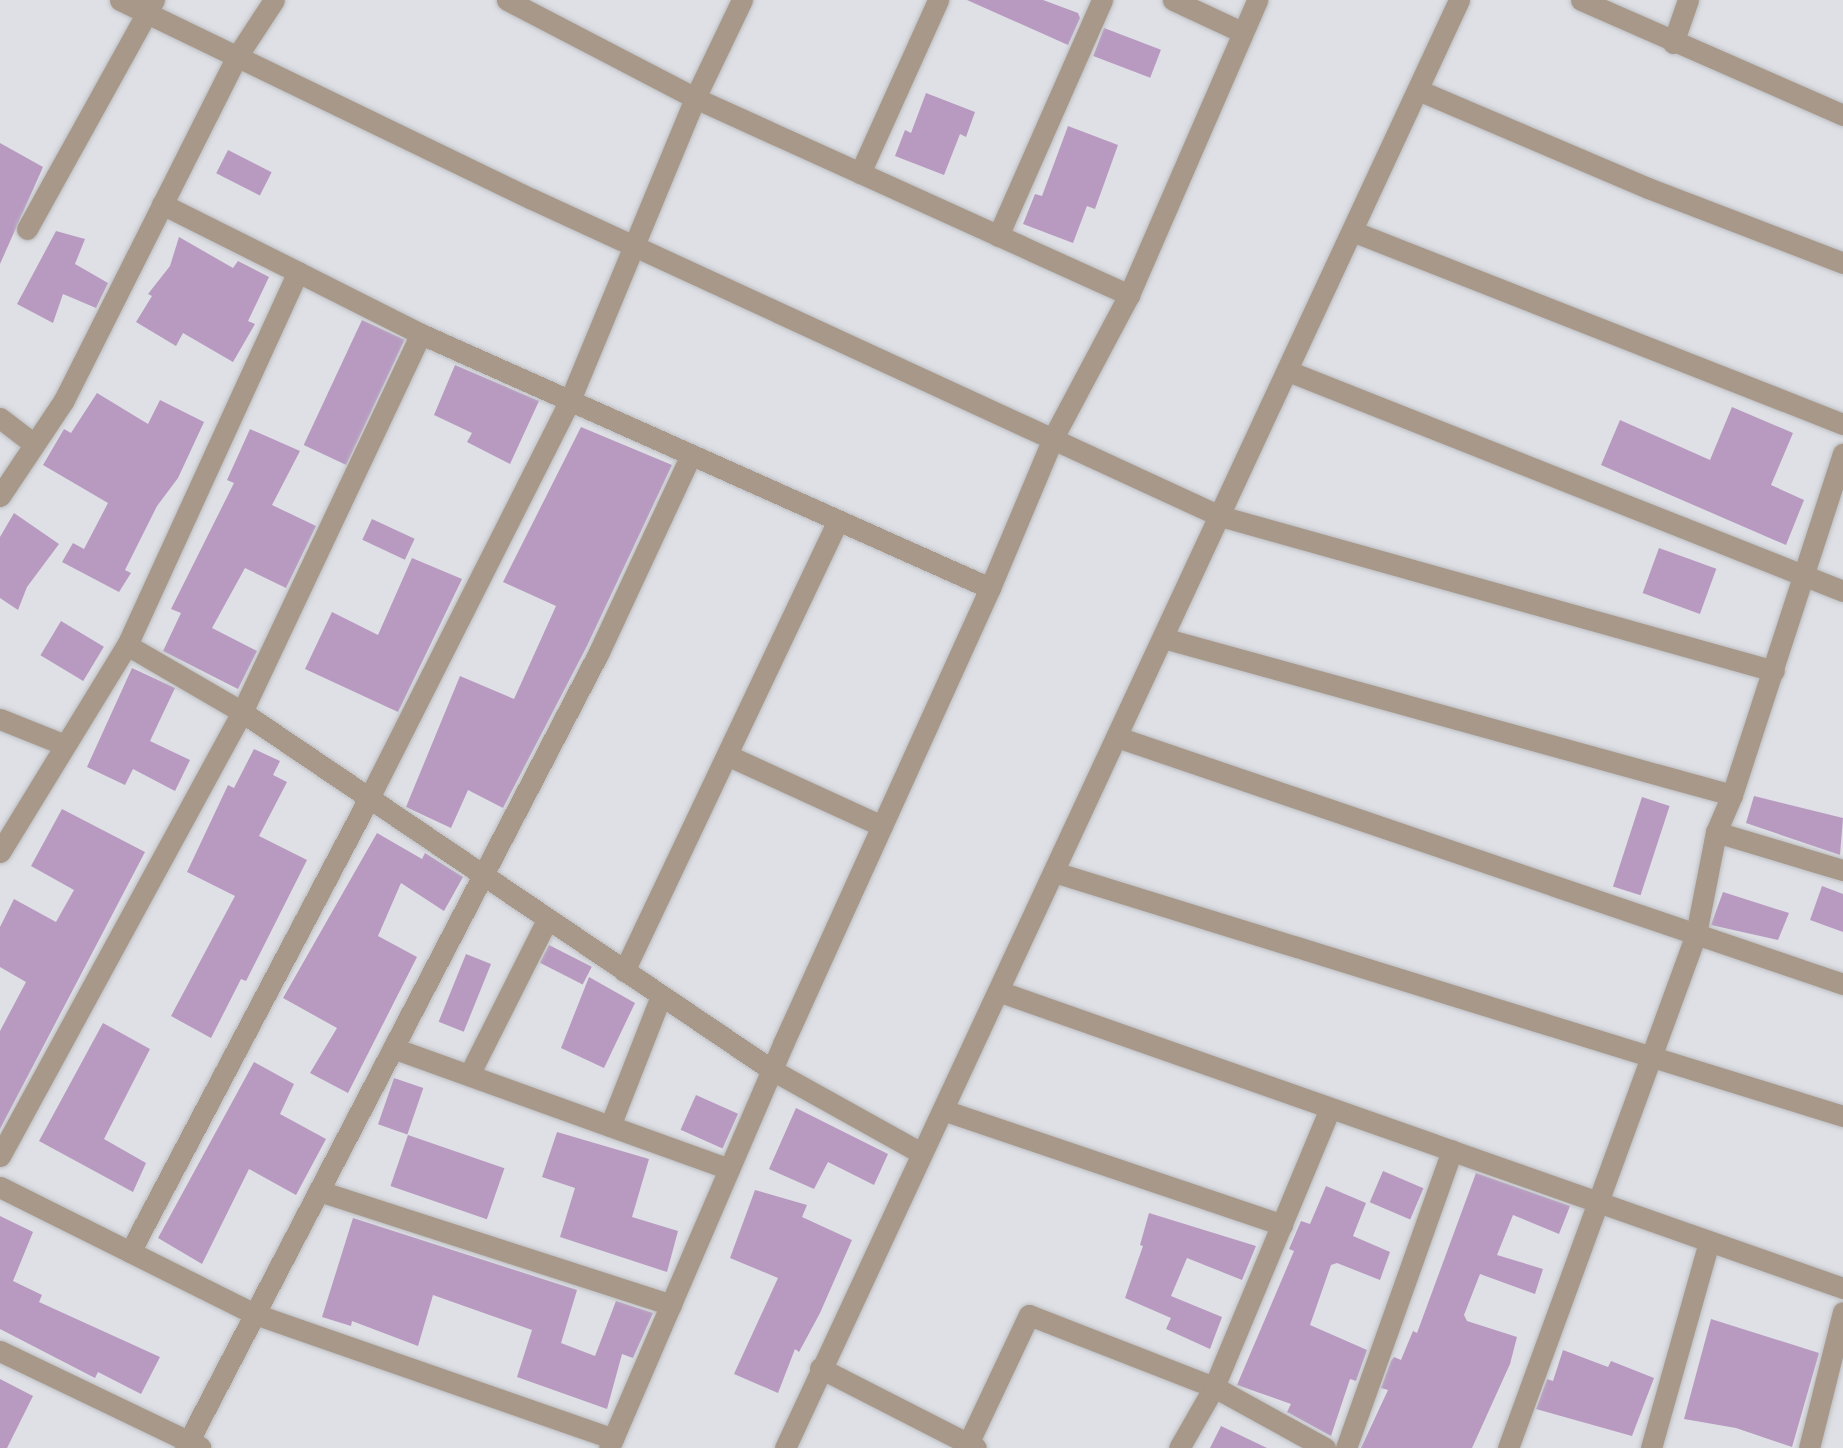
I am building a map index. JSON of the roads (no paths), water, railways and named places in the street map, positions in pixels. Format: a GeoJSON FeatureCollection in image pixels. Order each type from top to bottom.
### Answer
{"type":"FeatureCollection","features":[{"type":"Feature","properties":{"kind":"street"},"geometry":{"type":"LineString","coordinates":[[120,0],[151,7],[236,58],[633,246],[1054,436],[1220,516],[1774,671]]}},
{"type":"Feature","properties":{"kind":"street"},"geometry":{"type":"LineString","coordinates":[[0,496],[64,400],[236,58],[274,0]]}},
{"type":"Feature","properties":{"kind":"street"},"geometry":{"type":"LineString","coordinates":[[508,0],[695,97],[1129,295]]}},
{"type":"Feature","properties":{"kind":"street"},"geometry":{"type":"LineString","coordinates":[[130,1252],[370,796],[570,400],[695,97],[742,0]]}},
{"type":"Feature","properties":{"kind":"street"},"geometry":{"type":"LineString","coordinates":[[860,173],[939,0]]}},
{"type":"Feature","properties":{"kind":"street"},"geometry":{"type":"LineString","coordinates":[[998,236],[1102,0]]}},
{"type":"Feature","properties":{"kind":"street"},"geometry":{"type":"LineString","coordinates":[[1172,0],[1242,32]]}},
{"type":"Feature","properties":{"kind":"street"},"geometry":{"type":"LineString","coordinates":[[0,1187],[255,1314],[611,1443],[772,1070],[990,588],[1054,436],[1129,295],[1257,0]]}},
{"type":"Feature","properties":{"kind":"street"},"geometry":{"type":"LineString","coordinates":[[785,1448],[1459,0]]}},
{"type":"Feature","properties":{"kind":"street"},"geometry":{"type":"LineString","coordinates":[[1581,0],[1673,43],[1843,115]]}},
{"type":"Feature","properties":{"kind":"street"},"geometry":{"type":"LineString","coordinates":[[1673,43],[1688,0]]}},
{"type":"Feature","properties":{"kind":"street"},"geometry":{"type":"LineString","coordinates":[[27,229],[151,7]]}},
{"type":"Feature","properties":{"kind":"street"},"geometry":{"type":"LineString","coordinates":[[1418,90],[1648,188],[1843,263]]}},
{"type":"Feature","properties":{"kind":"street"},"geometry":{"type":"LineString","coordinates":[[162,204],[421,334],[990,588]]}},
{"type":"Feature","properties":{"kind":"street"},"geometry":{"type":"LineString","coordinates":[[1352,231],[1843,424]]}},
{"type":"Feature","properties":{"kind":"street"},"geometry":{"type":"LineString","coordinates":[[0,852],[127,646],[298,272]]}},
{"type":"Feature","properties":{"kind":"street"},"geometry":{"type":"LineString","coordinates":[[0,1156],[242,712],[421,334]]}},
{"type":"Feature","properties":{"kind":"street"},"geometry":{"type":"LineString","coordinates":[[1288,371],[1843,591]]}},
{"type":"Feature","properties":{"kind":"street"},"geometry":{"type":"LineString","coordinates":[[0,418],[34,444]]}},
{"type":"Feature","properties":{"kind":"street"},"geometry":{"type":"LineString","coordinates":[[1508,1448],[1654,1058],[1696,934],[1716,832],[1732,795],[1774,671],[1802,576],[1843,454]]}},
{"type":"Feature","properties":{"kind":"street"},"geometry":{"type":"LineString","coordinates":[[0,1350],[192,1446],[255,1314],[599,652],[691,455]]}},
{"type":"Feature","properties":{"kind":"street"},"geometry":{"type":"LineString","coordinates":[[624,971],[729,756],[838,520]]}},
{"type":"Feature","properties":{"kind":"street"},"geometry":{"type":"LineString","coordinates":[[1163,638],[1732,795]]}},
{"type":"Feature","properties":{"kind":"street"},"geometry":{"type":"LineString","coordinates":[[127,646],[242,712],[370,796],[482,876],[772,1070],[922,1153]]}},
{"type":"Feature","properties":{"kind":"street"},"geometry":{"type":"LineString","coordinates":[[0,719],[65,746]]}},
{"type":"Feature","properties":{"kind":"street"},"geometry":{"type":"LineString","coordinates":[[1117,737],[1843,984]]}},
{"type":"Feature","properties":{"kind":"street"},"geometry":{"type":"LineString","coordinates":[[729,756],[882,826]]}},
{"type":"Feature","properties":{"kind":"street"},"geometry":{"type":"LineString","coordinates":[[1716,832],[1843,870]]}},
{"type":"Feature","properties":{"kind":"street"},"geometry":{"type":"LineString","coordinates":[[1054,872],[1843,1116]]}},
{"type":"Feature","properties":{"kind":"street"},"geometry":{"type":"LineString","coordinates":[[469,1075],[547,920]]}},
{"type":"Feature","properties":{"kind":"street"},"geometry":{"type":"LineString","coordinates":[[998,991],[1843,1288]]}},
{"type":"Feature","properties":{"kind":"street"},"geometry":{"type":"LineString","coordinates":[[610,1126],[661,996]]}},
{"type":"Feature","properties":{"kind":"street"},"geometry":{"type":"LineString","coordinates":[[393,1048],[729,1169]]}},
{"type":"Feature","properties":{"kind":"street"},"geometry":{"type":"LineString","coordinates":[[1179,1448],[1214,1387],[1330,1109]]}},
{"type":"Feature","properties":{"kind":"street"},"geometry":{"type":"LineString","coordinates":[[943,1110],[1282,1225]]}},
{"type":"Feature","properties":{"kind":"street"},"geometry":{"type":"LineString","coordinates":[[1346,1448],[1452,1150]]}},
{"type":"Feature","properties":{"kind":"street"},"geometry":{"type":"LineString","coordinates":[[319,1191],[671,1305]]}},
{"type":"Feature","properties":{"kind":"street"},"geometry":{"type":"LineString","coordinates":[[1651,1448],[1709,1242]]}},
{"type":"Feature","properties":{"kind":"street"},"geometry":{"type":"LineString","coordinates":[[1810,1448],[1843,1312]]}},
{"type":"Feature","properties":{"kind":"street"},"geometry":{"type":"LineString","coordinates":[[820,1368],[970,1447],[1029,1315],[1214,1387],[1325,1448]]}}]}
